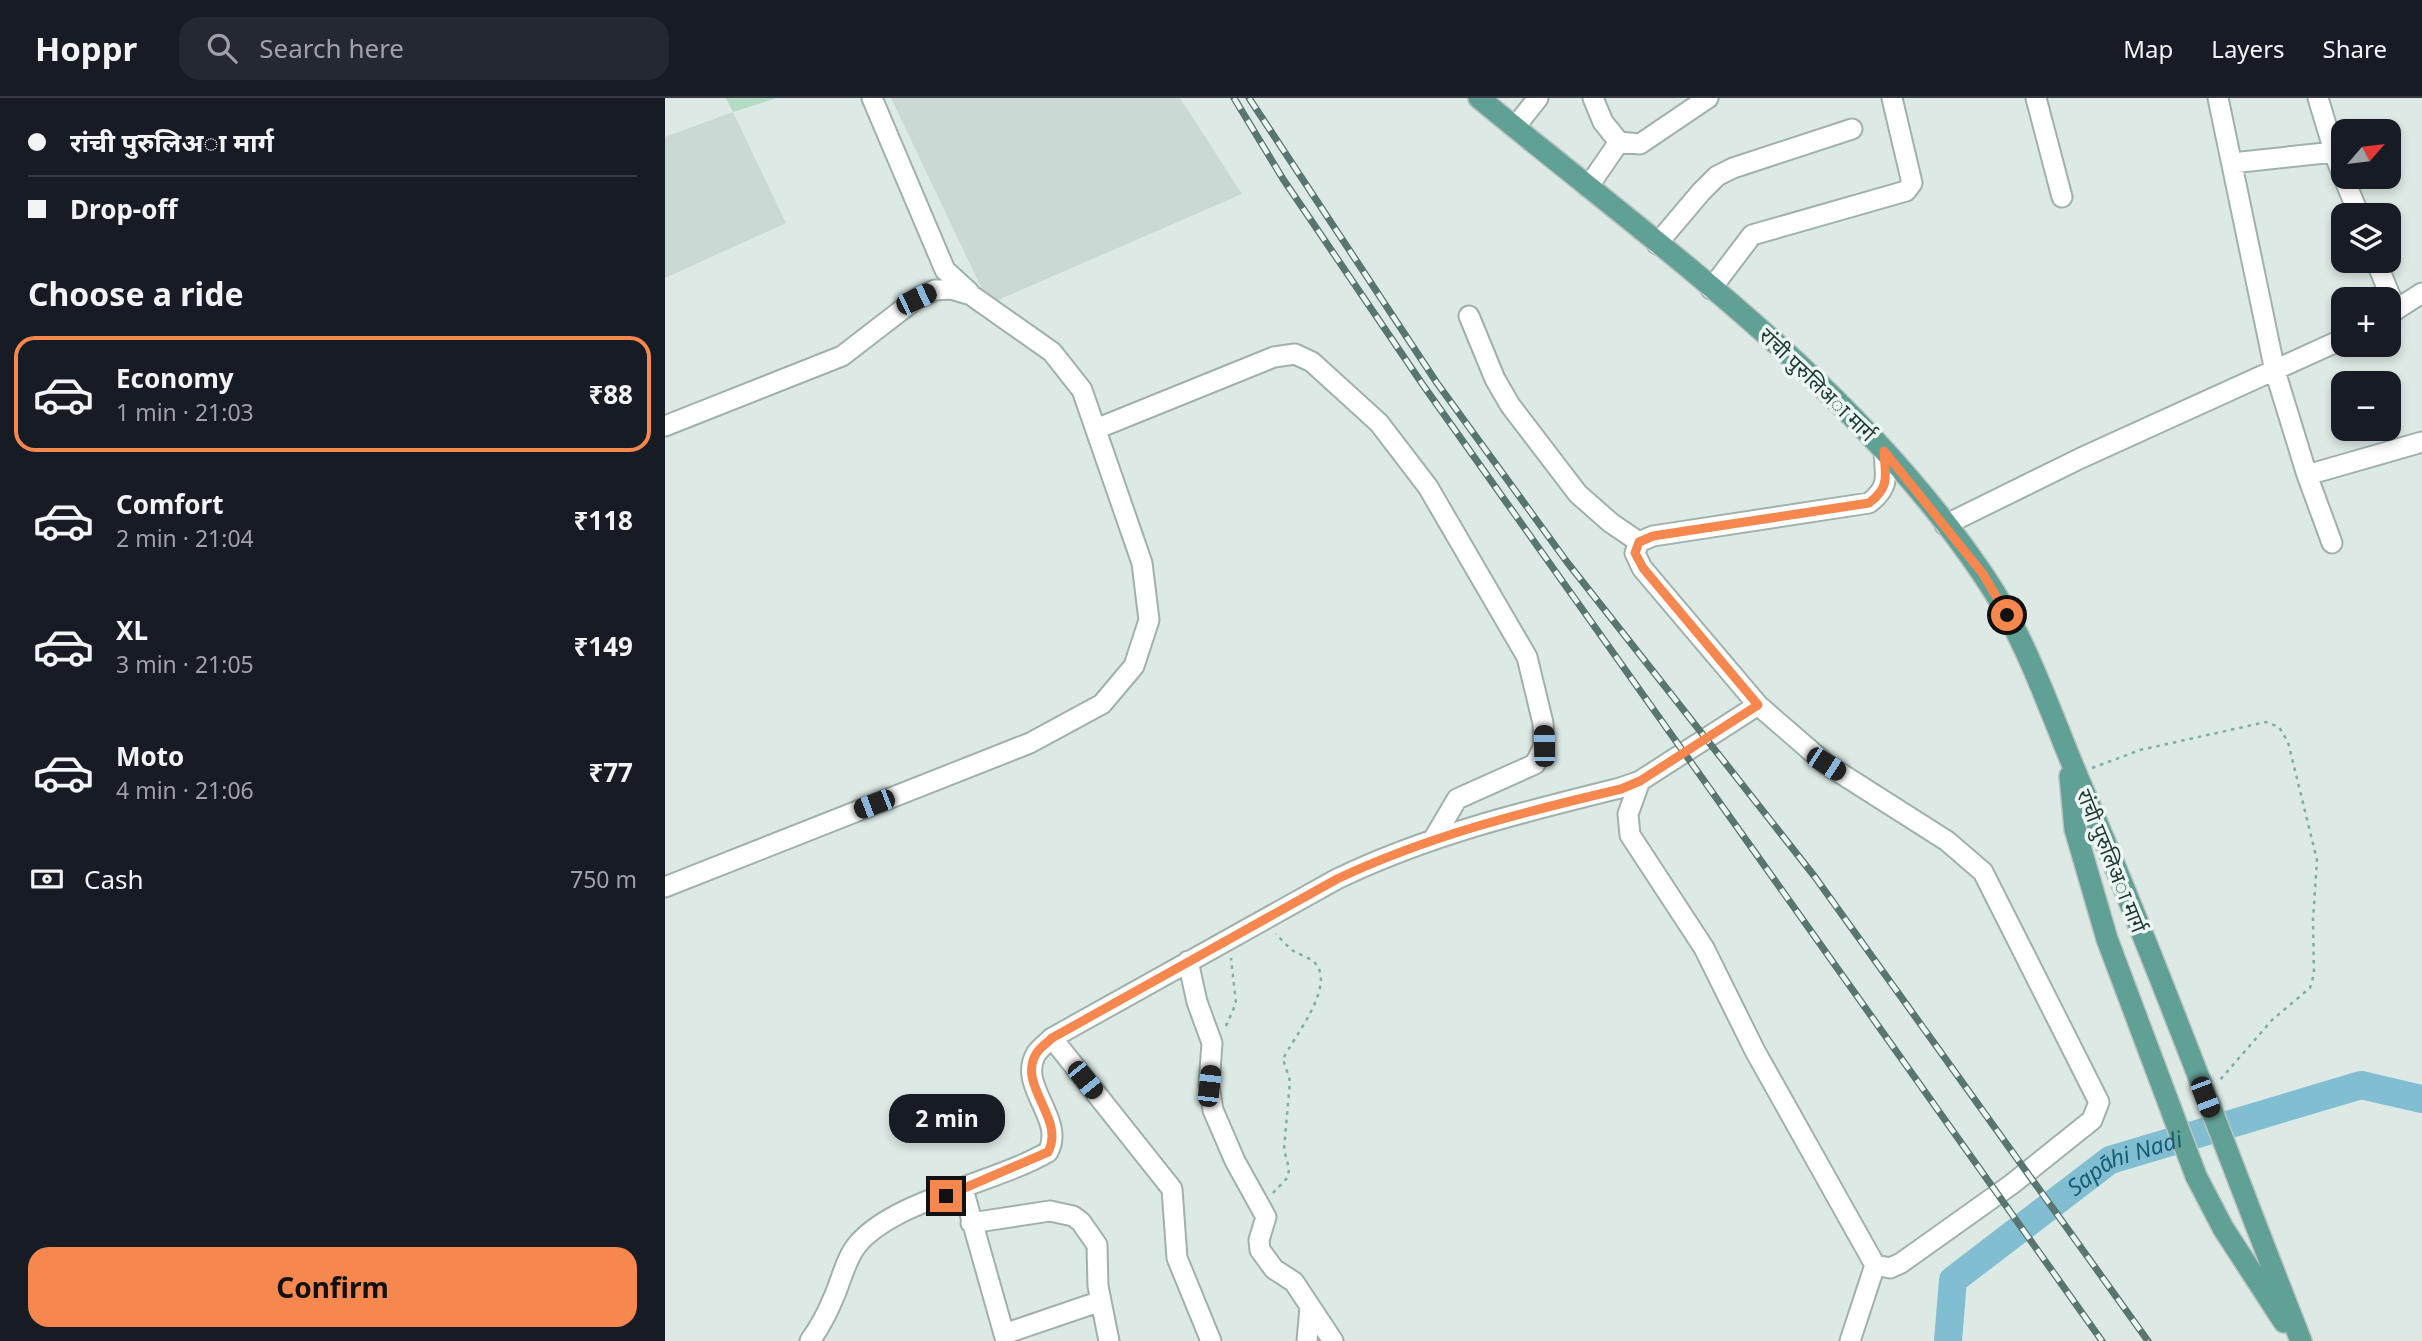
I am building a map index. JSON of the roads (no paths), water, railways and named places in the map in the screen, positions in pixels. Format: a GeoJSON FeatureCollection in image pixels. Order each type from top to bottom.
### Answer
{"type":"FeatureCollection","features":[{"type":"Feature","properties":{"kind":"main road","name":"रांची पुरुलिअा मार्ग"},"geometry":{"type":"LineString","coordinates":[[1479,98],[1761,329],[1855,417],[1945,525],[2000,601],[2076,774],[2205,1096],[2299,1341]]}},
{"type":"Feature","properties":{"kind":"main road"},"geometry":{"type":"LineString","coordinates":[[2067,753],[2079,841],[2108,939],[2196,1176],[2223,1228],[2299,1341]]}},
{"type":"Feature","properties":{"kind":"street"},"geometry":{"type":"LineString","coordinates":[[665,887],[1030,743],[1102,704],[1134,666],[1143,643],[1149,620],[1142,563],[1082,390],[1066,366],[1052,352],[971,295],[945,270],[872,98]]}},
{"type":"Feature","properties":{"kind":"street"},"geometry":{"type":"LineString","coordinates":[[1515,127],[1538,98]]}},
{"type":"Feature","properties":{"kind":"street"},"geometry":{"type":"LineString","coordinates":[[1593,98],[1603,122],[1619,142],[1640,144],[1708,98]]}},
{"type":"Feature","properties":{"kind":"street"},"geometry":{"type":"LineString","coordinates":[[1711,289],[1752,235],[1906,191],[1912,183],[1892,98]]}},
{"type":"Feature","properties":{"kind":"street"},"geometry":{"type":"LineString","coordinates":[[2036,98],[2062,197]]}},
{"type":"Feature","properties":{"kind":"street"},"geometry":{"type":"LineString","coordinates":[[2218,98],[2275,371],[2307,475],[2332,543]]}},
{"type":"Feature","properties":{"kind":"street"},"geometry":{"type":"LineString","coordinates":[[2318,98],[2331,142]]}},
{"type":"Feature","properties":{"kind":"street"},"geometry":{"type":"LineString","coordinates":[[1657,244],[1717,176],[1733,168],[1852,129]]}},
{"type":"Feature","properties":{"kind":"street"},"geometry":{"type":"LineString","coordinates":[[1588,187],[1619,142]]}},
{"type":"Feature","properties":{"kind":"street"},"geometry":{"type":"LineString","coordinates":[[2232,163],[2331,152]]}},
{"type":"Feature","properties":{"kind":"street"},"geometry":{"type":"LineString","coordinates":[[665,426],[842,356],[916,299],[935,290],[951,289],[971,295]]}},
{"type":"Feature","properties":{"kind":"street"},"geometry":{"type":"LineString","coordinates":[[2401,306],[2422,293]]}},
{"type":"Feature","properties":{"kind":"street"},"geometry":{"type":"LineString","coordinates":[[1469,316],[1495,379],[1510,405],[1578,495],[1639,542]]}},
{"type":"Feature","properties":{"kind":"street"},"geometry":{"type":"LineString","coordinates":[[1945,525],[2081,458],[2331,345]]}},
{"type":"Feature","properties":{"kind":"street"},"geometry":{"type":"LineString","coordinates":[[1096,429],[1274,357],[1295,354],[1312,362],[1379,423],[1401,448],[1428,487],[1527,656],[1543,723],[1544,746],[1535,764],[1457,799],[1434,838]]}},
{"type":"Feature","properties":{"kind":"street"},"geometry":{"type":"LineString","coordinates":[[2307,475],[2422,442]]}},
{"type":"Feature","properties":{"kind":"street"},"geometry":{"type":"LineString","coordinates":[[1875,1265],[1890,1268],[1901,1264],[2011,1184],[2092,1120],[2099,1102],[1983,872],[1947,841],[1826,764],[1758,705],[1643,568],[1635,553],[1639,542],[1653,536],[1869,503],[1882,493],[1886,483],[1884,451]]}},
{"type":"Feature","properties":{"kind":"street"},"geometry":{"type":"LineString","coordinates":[[810,1341],[825,1317],[856,1246],[891,1219],[1048,1152],[1054,1141],[1053,1129],[1034,1082],[1032,1067],[1036,1054],[1052,1038],[1337,879],[1434,838],[1488,821],[1621,789],[1640,781],[1758,705]]}},
{"type":"Feature","properties":{"kind":"street"},"geometry":{"type":"LineString","coordinates":[[1640,781],[1628,814],[1630,835],[1704,948],[1755,1051],[1875,1265],[1850,1341]]}},
{"type":"Feature","properties":{"kind":"street"},"geometry":{"type":"LineString","coordinates":[[1188,961],[1197,1002],[1212,1043],[1209,1086],[1213,1110],[1235,1161],[1266,1217],[1259,1240],[1260,1250],[1275,1269],[1294,1282],[1333,1341]]}},
{"type":"Feature","properties":{"kind":"street"},"geometry":{"type":"LineString","coordinates":[[1052,1038],[1171,1189],[1177,1258],[1211,1341]]}},
{"type":"Feature","properties":{"kind":"street"},"geometry":{"type":"LineString","coordinates":[[963,1189],[1005,1337],[1101,1301]]}},
{"type":"Feature","properties":{"kind":"street"},"geometry":{"type":"LineString","coordinates":[[971,1223],[1050,1211],[1073,1216],[1097,1245],[1101,1301],[1109,1341]]}},
{"type":"Feature","properties":{"kind":"street"},"geometry":{"type":"LineString","coordinates":[[1307,1341],[1310,1307]]}},
{"type":"Feature","properties":{"kind":"waterway","name":"Sapāhi Nadi"},"geometry":{"type":"LineString","coordinates":[[1948,1341],[1953,1280],[2110,1160],[2361,1085],[2422,1099]]}},
{"type":"Feature","properties":{"kind":"railway"},"geometry":{"type":"LineString","coordinates":[[1234,98],[1283,179],[1423,385],[2102,1341]]}},
{"type":"Feature","properties":{"kind":"railway"},"geometry":{"type":"LineString","coordinates":[[1249,98],[1437,383],[1567,562],[1815,877],[2148,1341]]}}]}
